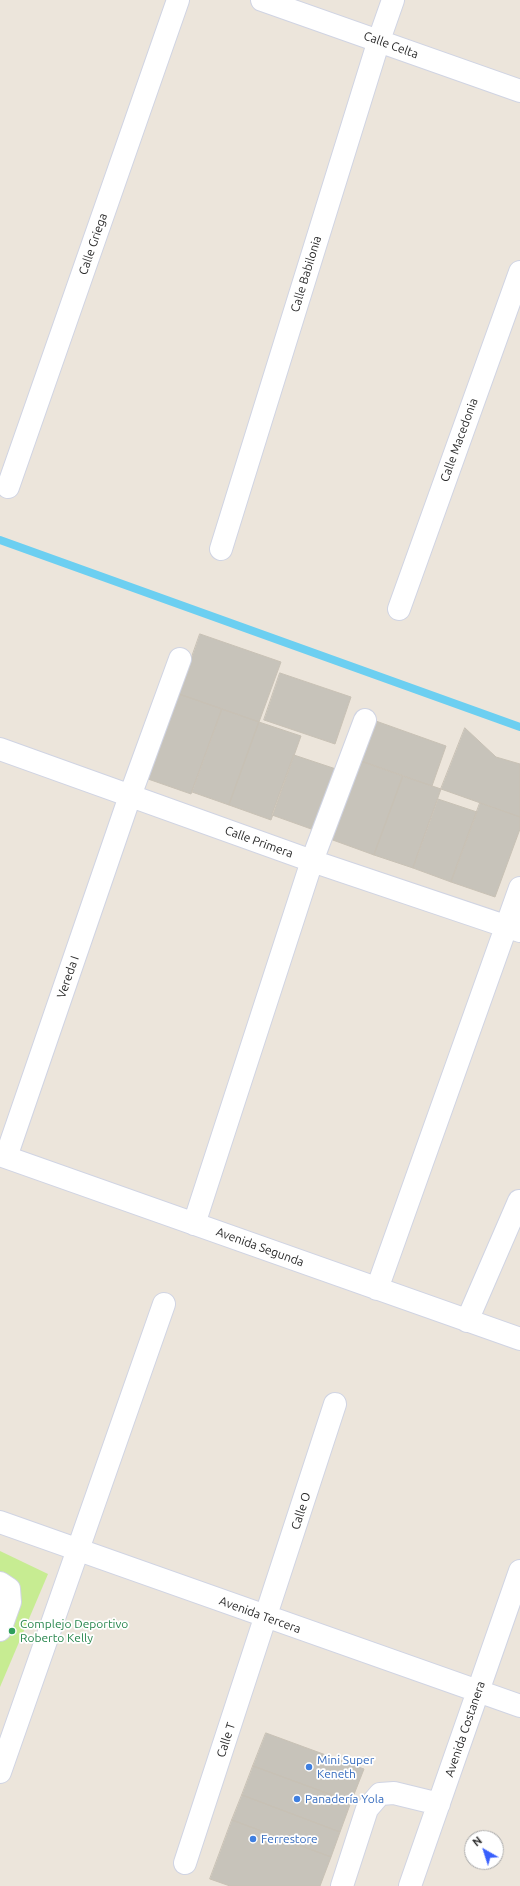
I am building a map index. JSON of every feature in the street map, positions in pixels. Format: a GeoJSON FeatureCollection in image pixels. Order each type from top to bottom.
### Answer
{"type":"FeatureCollection","features":[{"type":"Feature","properties":{"kind":"street","name":"Calle Griega"},"geometry":{"type":"LineString","coordinates":[[8,487],[178,0]]}},
{"type":"Feature","properties":{"kind":"street","name":"Calle Celta"},"geometry":{"type":"LineString","coordinates":[[262,0],[520,91]]}},
{"type":"Feature","properties":{"kind":"street","name":"Calle Babilonia"},"geometry":{"type":"LineString","coordinates":[[220,549],[379,40],[393,0]]}},
{"type":"Feature","properties":{"kind":"street","name":"Calle Macedonia"},"geometry":{"type":"LineString","coordinates":[[399,609],[520,272]]}},
{"type":"Feature","properties":{"kind":"street","name":"Vereda I"},"geometry":{"type":"LineString","coordinates":[[3,1156],[180,659]]}},
{"type":"Feature","properties":{"kind":"street"},"geometry":{"type":"LineString","coordinates":[[194,1224],[312,861],[365,720]]}},
{"type":"Feature","properties":{"kind":"street","name":"Calle Primera"},"geometry":{"type":"LineString","coordinates":[[0,749],[312,861],[513,929]]}},
{"type":"Feature","properties":{"kind":"street"},"geometry":{"type":"LineString","coordinates":[[377,1289],[513,929],[520,888]]}},
{"type":"Feature","properties":{"kind":"street","name":"Avenida Segunda"},"geometry":{"type":"LineString","coordinates":[[3,1156],[520,1339]]}},
{"type":"Feature","properties":{"kind":"street"},"geometry":{"type":"LineString","coordinates":[[467,1321],[519,1201]]}},
{"type":"Feature","properties":{"kind":"street"},"geometry":{"type":"LineString","coordinates":[[0,1772],[164,1304]]}},
{"type":"Feature","properties":{"kind":"street","name":"Calle O"},"geometry":{"type":"LineString","coordinates":[[266,1618],[335,1404]]}},
{"type":"Feature","properties":{"kind":"street","name":"Avenida Tercera"},"geometry":{"type":"LineString","coordinates":[[0,1522],[266,1618],[520,1706]]}},
{"type":"Feature","properties":{"kind":"street","name":"Avenida Costanera"},"geometry":{"type":"LineString","coordinates":[[410,1886],[520,1571]]}},
{"type":"Feature","properties":{"kind":"street"},"geometry":{"type":"LineString","coordinates":[[0,1583],[9,1589],[10,1602],[0,1630]]}},
{"type":"Feature","properties":{"kind":"street","name":"Calle T"},"geometry":{"type":"LineString","coordinates":[[185,1863],[266,1618]]}},
{"type":"Feature","properties":{"kind":"street"},"geometry":{"type":"LineString","coordinates":[[342,1886],[367,1809],[380,1794],[394,1793],[439,1804]]}},
{"type":"Feature","properties":{"kind":"green space","name":"Complejo Deportivo Roberto Kelly"},"geometry":{"type":"Polygon","coordinates":[[[0,1551],[48,1574],[0,1687],[0,1551]]]}},
{"type":"Feature","properties":{"kind":"building"},"geometry":{"type":"Polygon","coordinates":[[[200,634],[281,662],[259,722],[179,694],[200,634]]]}},
{"type":"Feature","properties":{"kind":"building"},"geometry":{"type":"Polygon","coordinates":[[[280,673],[351,697],[335,744],[264,720],[280,673]]]}},
{"type":"Feature","properties":{"kind":"building"},"geometry":{"type":"Polygon","coordinates":[[[179,694],[222,709],[191,794],[148,779],[179,694]]]}},
{"type":"Feature","properties":{"kind":"building"},"geometry":{"type":"Polygon","coordinates":[[[222,709],[259,722],[229,805],[192,792],[222,709]]]}},
{"type":"Feature","properties":{"kind":"building"},"geometry":{"type":"Polygon","coordinates":[[[373,720],[446,746],[432,786],[358,760],[373,720]]]}},
{"type":"Feature","properties":{"kind":"building"},"geometry":{"type":"Polygon","coordinates":[[[259,722],[301,736],[271,820],[229,805],[259,722]]]}},
{"type":"Feature","properties":{"kind":"building"},"geometry":{"type":"Polygon","coordinates":[[[465,728],[496,757],[520,764],[520,817],[441,789],[465,728]]]}},
{"type":"Feature","properties":{"kind":"building"},"geometry":{"type":"Polygon","coordinates":[[[294,755],[336,769],[314,830],[272,815],[294,755]]]}},
{"type":"Feature","properties":{"kind":"building"},"geometry":{"type":"Polygon","coordinates":[[[358,760],[403,776],[374,855],[330,839],[358,760]]]}},
{"type":"Feature","properties":{"kind":"building"},"geometry":{"type":"Polygon","coordinates":[[[403,776],[441,789],[413,868],[374,855],[403,776]]]}},
{"type":"Feature","properties":{"kind":"building"},"geometry":{"type":"Polygon","coordinates":[[[438,799],[477,812],[451,882],[413,868],[438,799]]]}},
{"type":"Feature","properties":{"kind":"building"},"geometry":{"type":"Polygon","coordinates":[[[480,803],[520,817],[520,829],[495,897],[451,882],[480,803]]]}},
{"type":"Feature","properties":{"kind":"building","name":"Mini Super Keneth"},"geometry":{"type":"Polygon","coordinates":[[[266,1733],[364,1769],[351,1802],[253,1766],[266,1733]]]}},
{"type":"Feature","properties":{"kind":"building","name":"Panadería Yola"},"geometry":{"type":"Polygon","coordinates":[[[253,1766],[351,1802],[340,1832],[242,1795],[253,1766]]]}},
{"type":"Feature","properties":{"kind":"building"},"geometry":{"type":"Polygon","coordinates":[[[242,1795],[340,1832],[331,1857],[232,1820],[242,1795]]]}},
{"type":"Feature","properties":{"kind":"building","name":"Ferrestore"},"geometry":{"type":"Polygon","coordinates":[[[232,1820],[331,1857],[320,1886],[230,1886],[210,1879],[232,1820]]]}},
{"type":"Feature","properties":{"kind":"waterway"},"geometry":{"type":"LineString","coordinates":[[0,540],[520,727]]}},
{"type":"Feature","properties":{"kind":"place","name":"Complejo Deportivo Roberto Kelly"},"geometry":{"type":"Point","coordinates":[12,1631]}},
{"type":"Feature","properties":{"kind":"place","name":"Mini Super Keneth"},"geometry":{"type":"Point","coordinates":[309,1767]}},
{"type":"Feature","properties":{"kind":"place","name":"Panadería Yola"},"geometry":{"type":"Point","coordinates":[297,1799]}},
{"type":"Feature","properties":{"kind":"place","name":"Ferrestore"},"geometry":{"type":"Point","coordinates":[253,1839]}}]}
